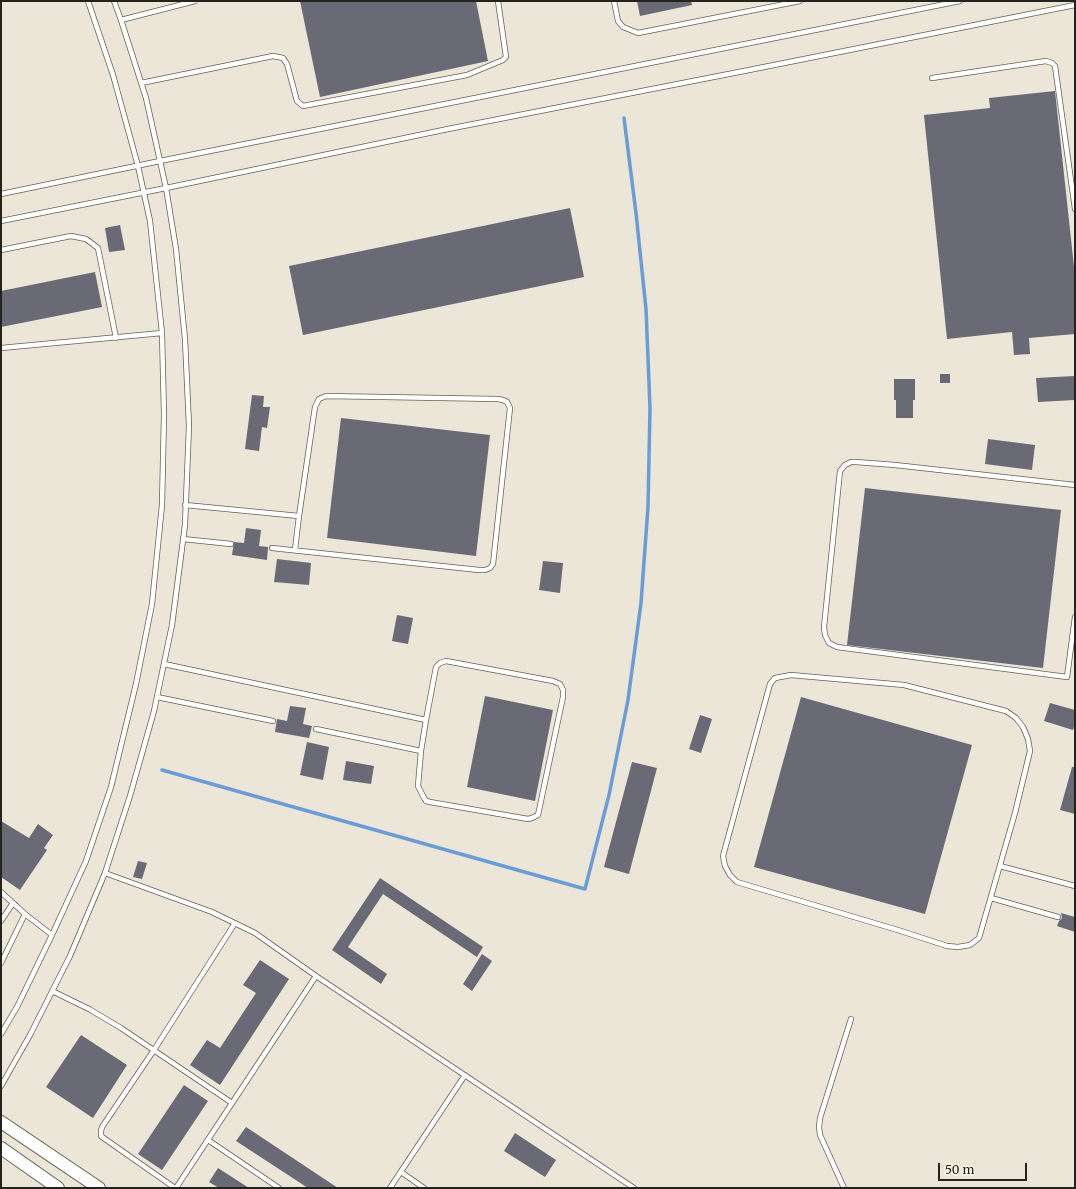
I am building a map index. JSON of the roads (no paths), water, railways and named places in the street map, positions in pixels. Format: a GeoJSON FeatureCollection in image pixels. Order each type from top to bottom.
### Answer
{"type":"FeatureCollection","features":[{"type":"Feature","properties":{"kind":"street"},"geometry":{"type":"LineString","coordinates":[[1,1122],[99,1188]]}},
{"type":"Feature","properties":{"kind":"street"},"geometry":{"type":"LineString","coordinates":[[1,1148],[58,1188]]}},
{"type":"Feature","properties":{"kind":"lane"},"geometry":{"type":"LineString","coordinates":[[1,1034],[52,935],[86,861],[111,786],[136,684],[152,604],[162,505],[164,415],[162,333],[150,221],[138,166],[113,75],[88,1]]}},
{"type":"Feature","properties":{"kind":"lane"},"geometry":{"type":"LineString","coordinates":[[1,1086],[30,1035],[70,956],[105,873],[130,796],[164,664],[172,625],[183,539],[189,426],[185,339],[176,249],[166,188],[141,83],[114,1]]}},
{"type":"Feature","properties":{"kind":"lane"},"geometry":{"type":"LineString","coordinates":[[121,20],[195,1]]}},
{"type":"Feature","properties":{"kind":"lane"},"geometry":{"type":"LineString","coordinates":[[141,83],[272,56],[283,58],[287,64],[297,101],[303,106],[467,75],[503,60],[506,56],[498,1]]}},
{"type":"Feature","properties":{"kind":"lane"},"geometry":{"type":"LineString","coordinates":[[614,1],[618,21],[623,27],[638,33],[800,1]]}},
{"type":"Feature","properties":{"kind":"lane"},"geometry":{"type":"LineString","coordinates":[[1,194],[960,1]]}},
{"type":"Feature","properties":{"kind":"lane"},"geometry":{"type":"LineString","coordinates":[[1,221],[448,129],[1075,5]]}},
{"type":"Feature","properties":{"kind":"lane"},"geometry":{"type":"LineString","coordinates":[[932,78],[1046,61],[1056,66],[1075,209]]}},
{"type":"Feature","properties":{"kind":"lane"},"geometry":{"type":"LineString","coordinates":[[1,250],[71,236],[86,239],[98,248],[116,338]]}},
{"type":"Feature","properties":{"kind":"lane"},"geometry":{"type":"LineString","coordinates":[[1,348],[162,333]]}},
{"type":"Feature","properties":{"kind":"lane"},"geometry":{"type":"LineString","coordinates":[[272,548],[479,570],[490,568],[493,564],[510,408],[503,400],[498,399],[326,396],[319,400],[315,407],[295,550]]}},
{"type":"Feature","properties":{"kind":"lane"},"geometry":{"type":"LineString","coordinates":[[1075,485],[887,464],[850,462],[840,471],[824,627],[825,636],[830,643],[837,647],[1067,677],[1075,617]]}},
{"type":"Feature","properties":{"kind":"lane"},"geometry":{"type":"LineString","coordinates":[[185,505],[299,516]]}},
{"type":"Feature","properties":{"kind":"lane"},"geometry":{"type":"LineString","coordinates":[[183,539],[231,544]]}},
{"type":"Feature","properties":{"kind":"lane"},"geometry":{"type":"LineString","coordinates":[[446,661],[553,681],[560,684],[563,690],[563,696],[538,815],[528,819],[426,801],[418,786],[421,751],[426,720],[436,667],[440,663],[446,661]]}},
{"type":"Feature","properties":{"kind":"lane"},"geometry":{"type":"LineString","coordinates":[[164,664],[426,720]]}},
{"type":"Feature","properties":{"kind":"lane"},"geometry":{"type":"LineString","coordinates":[[791,675],[904,685],[1006,711],[1016,718],[1023,727],[1028,739],[1030,751],[1000,866],[979,938],[970,945],[958,947],[947,946],[737,882],[730,875],[722,856],[770,684],[775,678],[791,675]]}},
{"type":"Feature","properties":{"kind":"lane"},"geometry":{"type":"LineString","coordinates":[[156,697],[273,721]]}},
{"type":"Feature","properties":{"kind":"lane"},"geometry":{"type":"LineString","coordinates":[[316,729],[421,751]]}},
{"type":"Feature","properties":{"kind":"lane"},"geometry":{"type":"LineString","coordinates":[[1000,866],[1075,886]]}},
{"type":"Feature","properties":{"kind":"lane"},"geometry":{"type":"LineString","coordinates":[[105,873],[212,912],[255,933],[316,976],[634,1188]]}},
{"type":"Feature","properties":{"kind":"lane"},"geometry":{"type":"LineString","coordinates":[[1,892],[25,914],[52,935]]}},
{"type":"Feature","properties":{"kind":"lane"},"geometry":{"type":"LineString","coordinates":[[991,898],[1058,916]]}},
{"type":"Feature","properties":{"kind":"lane"},"geometry":{"type":"LineString","coordinates":[[1,921],[13,903]]}},
{"type":"Feature","properties":{"kind":"lane"},"geometry":{"type":"LineString","coordinates":[[1,963],[25,914]]}},
{"type":"Feature","properties":{"kind":"lane"},"geometry":{"type":"LineString","coordinates":[[235,923],[154,1050],[102,1127],[101,1136],[175,1188],[316,976]]}},
{"type":"Feature","properties":{"kind":"lane"},"geometry":{"type":"LineString","coordinates":[[52,991],[89,1009],[154,1050],[232,1103]]}},
{"type":"Feature","properties":{"kind":"lane"},"geometry":{"type":"LineString","coordinates":[[844,1188],[820,1135],[819,1127],[820,1118],[852,1019]]}},
{"type":"Feature","properties":{"kind":"lane"},"geometry":{"type":"LineString","coordinates":[[390,1188],[465,1075]]}},
{"type":"Feature","properties":{"kind":"lane"},"geometry":{"type":"LineString","coordinates":[[208,1140],[279,1188]]}},
{"type":"Feature","properties":{"kind":"lane"},"geometry":{"type":"LineString","coordinates":[[401,1172],[424,1188]]}},
{"type":"Feature","properties":{"kind":"waterway"},"geometry":{"type":"LineString","coordinates":[[162,770],[585,889],[609,795],[628,700],[641,603],[648,507],[650,408],[646,309],[624,118]]}}]}
